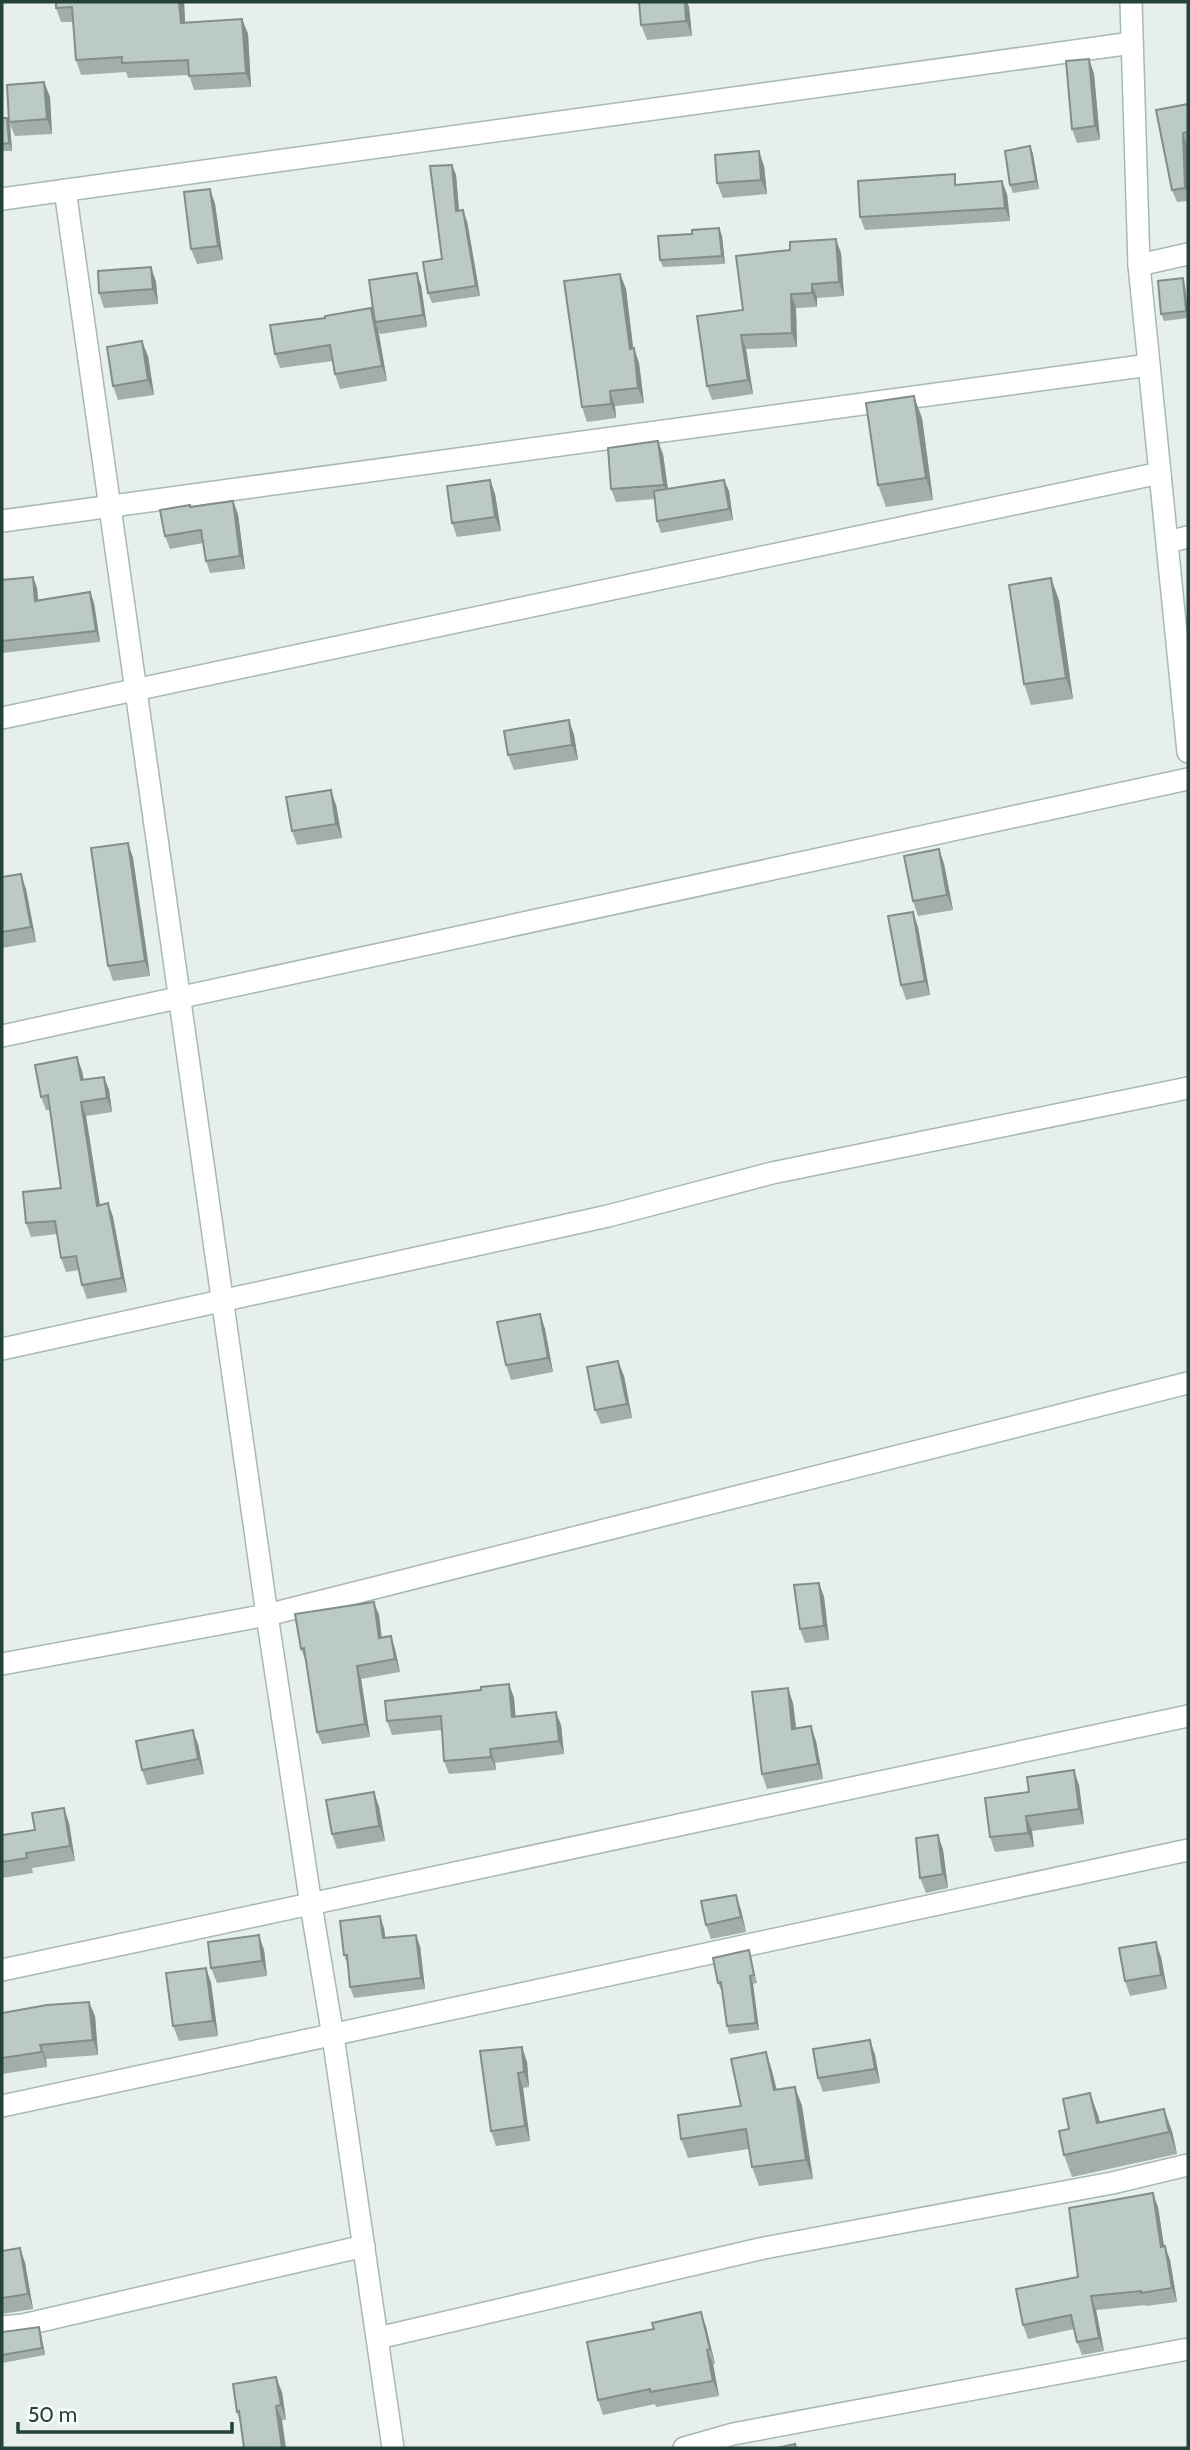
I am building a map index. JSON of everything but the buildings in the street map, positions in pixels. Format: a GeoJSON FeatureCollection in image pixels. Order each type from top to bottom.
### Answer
{"type":"FeatureCollection","features":[{"type":"Feature","properties":{"kind":"street"},"geometry":{"type":"LineString","coordinates":[[1131,2],[1139,265],[1160,473],[1178,540],[1188,752]]}},
{"type":"Feature","properties":{"kind":"street"},"geometry":{"type":"LineString","coordinates":[[2,199],[1132,43]]}},
{"type":"Feature","properties":{"kind":"street"},"geometry":{"type":"LineString","coordinates":[[65,190],[267,1615],[365,2246],[393,2448]]}},
{"type":"Feature","properties":{"kind":"street"},"geometry":{"type":"LineString","coordinates":[[1139,265],[1188,254]]}},
{"type":"Feature","properties":{"kind":"street"},"geometry":{"type":"LineString","coordinates":[[2,521],[1149,365]]}},
{"type":"Feature","properties":{"kind":"street"},"geometry":{"type":"LineString","coordinates":[[2,718],[1160,473]]}},
{"type":"Feature","properties":{"kind":"street"},"geometry":{"type":"LineString","coordinates":[[2,1036],[1188,779]]}},
{"type":"Feature","properties":{"kind":"street"},"geometry":{"type":"LineString","coordinates":[[2,1349],[608,1216],[772,1173],[1188,1088]]}},
{"type":"Feature","properties":{"kind":"street"},"geometry":{"type":"LineString","coordinates":[[2,1664],[267,1615],[1188,1382]]}},
{"type":"Feature","properties":{"kind":"street"},"geometry":{"type":"LineString","coordinates":[[2,1970],[1188,1716]]}},
{"type":"Feature","properties":{"kind":"street"},"geometry":{"type":"LineString","coordinates":[[2,2106],[1188,1850]]}},
{"type":"Feature","properties":{"kind":"street"},"geometry":{"type":"LineString","coordinates":[[378,2338],[764,2248],[1112,2183],[1188,2165]]}},
{"type":"Feature","properties":{"kind":"street"},"geometry":{"type":"LineString","coordinates":[[2,2327],[23,2325],[365,2246]]}},
{"type":"Feature","properties":{"kind":"street"},"geometry":{"type":"LineString","coordinates":[[684,2448],[733,2434],[1188,2349]]}}]}
